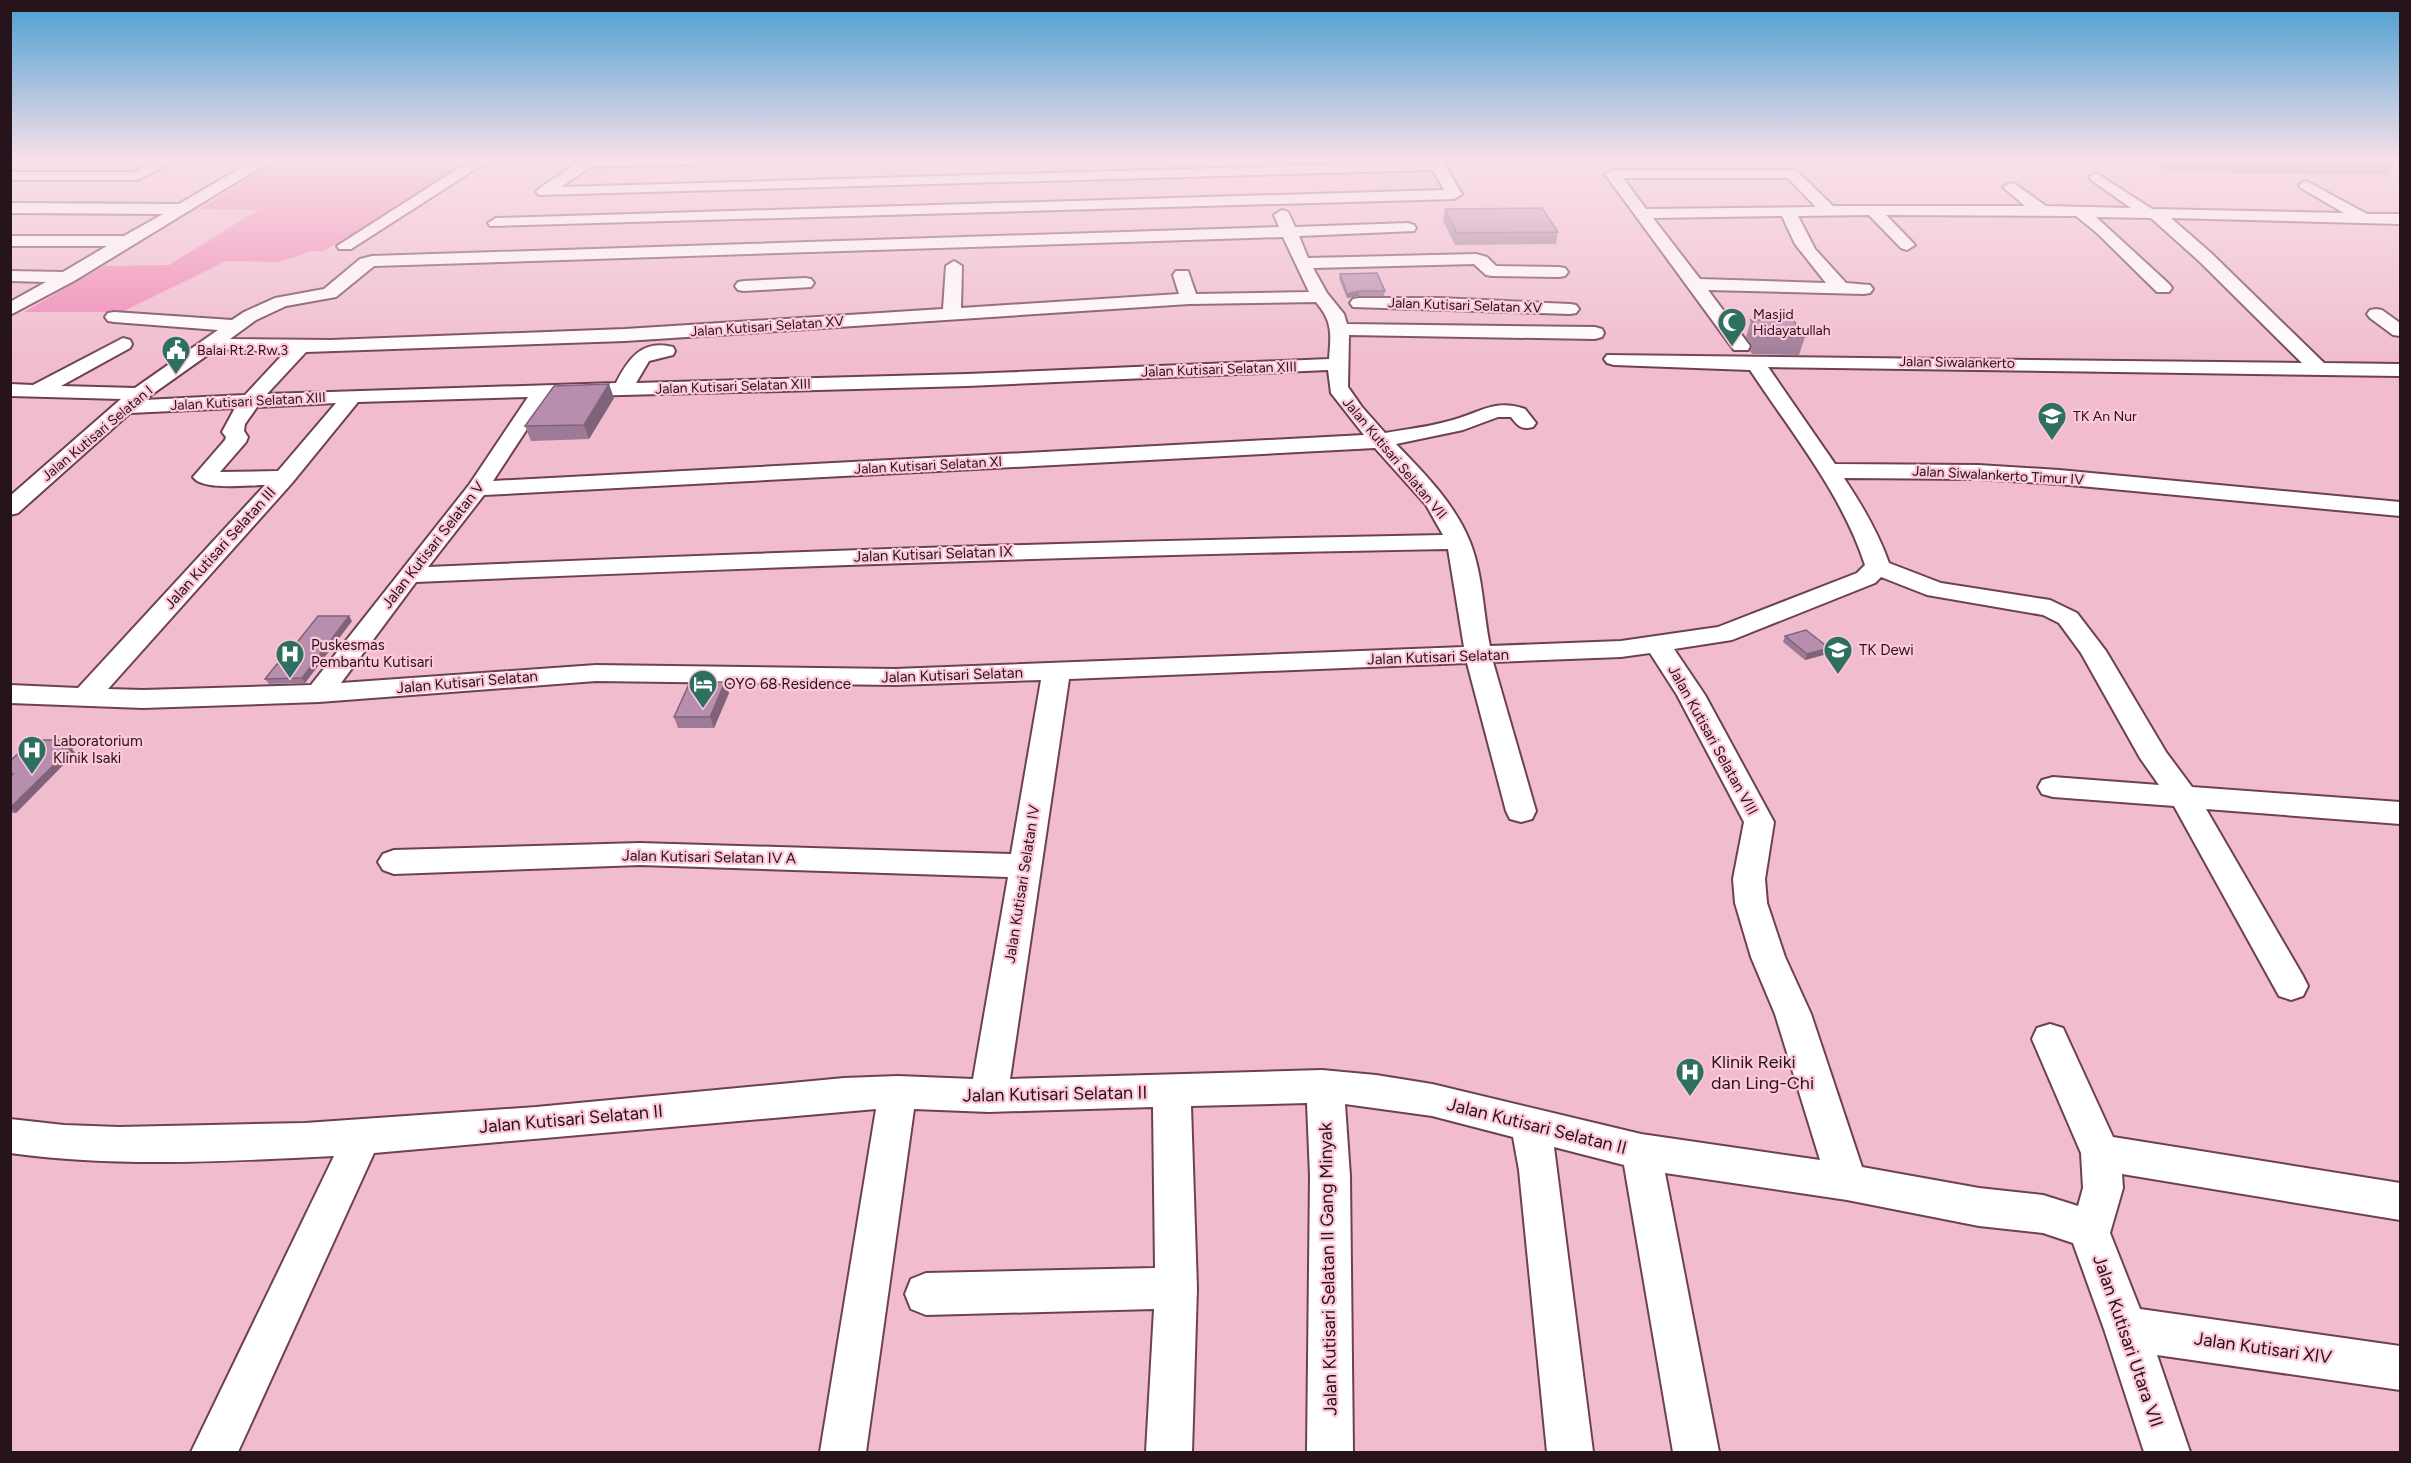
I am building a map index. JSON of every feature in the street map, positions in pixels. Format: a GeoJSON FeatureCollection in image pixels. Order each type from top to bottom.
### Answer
{"type":"FeatureCollection","features":[{"type":"Feature","properties":{"kind":"street"},"geometry":{"type":"LineString","coordinates":[[10,310],[152,227]]}},
{"type":"Feature","properties":{"kind":"street"},"geometry":{"type":"LineString","coordinates":[[375,227],[345,246],[445,257],[847,227]]}},
{"type":"Feature","properties":{"kind":"street"},"geometry":{"type":"LineString","coordinates":[[445,257],[490,227]]}},
{"type":"Feature","properties":{"kind":"street"},"geometry":{"type":"LineString","coordinates":[[727,227],[1288,231],[1408,228]]}},
{"type":"Feature","properties":{"kind":"street","name":"Jalan Kutisari Selatan VII"},"geometry":{"type":"LineString","coordinates":[[1287,227],[1300,259],[1339,302],[1340,364],[1336,375],[1339,390],[1360,421],[1417,481],[1440,510],[1458,542],[1465,568],[1478,657],[1521,811]]}},
{"type":"Feature","properties":{"kind":"street"},"geometry":{"type":"LineString","coordinates":[[1651,227],[1749,355],[1829,471],[1851,505],[1870,543],[1878,567],[1936,590],[2050,608],[2068,618],[2093,651],[2155,758],[2183,796],[2291,986]]}},
{"type":"Feature","properties":{"kind":"street"},"geometry":{"type":"LineString","coordinates":[[1794,227],[1809,255],[1841,288]]}},
{"type":"Feature","properties":{"kind":"street"},"geometry":{"type":"LineString","coordinates":[[1890,227],[1907,245]]}},
{"type":"Feature","properties":{"kind":"street"},"geometry":{"type":"LineString","coordinates":[[2100,227],[2163,288]]}},
{"type":"Feature","properties":{"kind":"street"},"geometry":{"type":"LineString","coordinates":[[2170,227],[2200,252],[2318,368]]}},
{"type":"Feature","properties":{"kind":"street"},"geometry":{"type":"LineString","coordinates":[[10,241],[128,242]]}},
{"type":"Feature","properties":{"kind":"street","name":"Jalan Kutisari Selatan I"},"geometry":{"type":"LineString","coordinates":[[10,508],[133,401],[250,316],[271,306],[333,292],[369,262],[445,257]]}},
{"type":"Feature","properties":{"kind":"street"},"geometry":{"type":"LineString","coordinates":[[1300,259],[1476,259],[1492,271],[1559,272]]}},
{"type":"Feature","properties":{"kind":"street"},"geometry":{"type":"LineString","coordinates":[[952,314],[954,266]]}},
{"type":"Feature","properties":{"kind":"street"},"geometry":{"type":"LineString","coordinates":[[1182,275],[1189,299]]}},
{"type":"Feature","properties":{"kind":"street"},"geometry":{"type":"LineString","coordinates":[[10,276],[68,277]]}},
{"type":"Feature","properties":{"kind":"street"},"geometry":{"type":"LineString","coordinates":[[744,286],[807,278],[798,325]]}},
{"type":"Feature","properties":{"kind":"street"},"geometry":{"type":"LineString","coordinates":[[1693,284],[1864,289]]}},
{"type":"Feature","properties":{"kind":"street","name":"Jalan Kutisari Selatan XV"},"geometry":{"type":"LineString","coordinates":[[215,343],[301,346],[689,332],[1189,299],[1429,301],[1570,309]]}},
{"type":"Feature","properties":{"kind":"street"},"geometry":{"type":"LineString","coordinates":[[2376,314],[2400,331]]}},
{"type":"Feature","properties":{"kind":"street"},"geometry":{"type":"LineString","coordinates":[[114,317],[236,326]]}},
{"type":"Feature","properties":{"kind":"street"},"geometry":{"type":"LineString","coordinates":[[2275,326],[2302,330],[2346,369]]}},
{"type":"Feature","properties":{"kind":"street"},"geometry":{"type":"LineString","coordinates":[[1340,329],[1595,333]]}},
{"type":"Feature","properties":{"kind":"street"},"geometry":{"type":"LineString","coordinates":[[37,391],[123,344]]}},
{"type":"Feature","properties":{"kind":"street"},"geometry":{"type":"LineString","coordinates":[[284,478],[210,479],[204,477],[235,442],[237,437],[232,425],[251,400],[301,346]]}},
{"type":"Feature","properties":{"kind":"street"},"geometry":{"type":"LineString","coordinates":[[623,390],[640,357],[649,352],[666,351]]}},
{"type":"Feature","properties":{"kind":"street","name":"Jalan Siwalankerto"},"geometry":{"type":"LineString","coordinates":[[1614,359],[1749,355],[2392,370]]}},
{"type":"Feature","properties":{"kind":"street","name":"Jalan Kutisari Selatan XIII"},"geometry":{"type":"LineString","coordinates":[[10,390],[133,401],[251,400],[955,380],[1340,364]]}},
{"type":"Feature","properties":{"kind":"street"},"geometry":{"type":"LineString","coordinates":[[2392,370],[2400,382]]}},
{"type":"Feature","properties":{"kind":"street","name":"Jalan Kutisari Selatan V"},"geometry":{"type":"LineString","coordinates":[[319,693],[477,489],[541,393]]}},
{"type":"Feature","properties":{"kind":"street","name":"Jalan Kutisari Selatan III"},"geometry":{"type":"LineString","coordinates":[[85,697],[284,478],[352,396]]}},
{"type":"Feature","properties":{"kind":"street","name":"Jalan Kutisari Selatan XI"},"geometry":{"type":"LineString","coordinates":[[477,489],[1378,441],[1455,426],[1484,414],[1505,410],[1518,412],[1526,423]]}},
{"type":"Feature","properties":{"kind":"street","name":"Jalan Siwalankerto Timur IV"},"geometry":{"type":"LineString","coordinates":[[1829,471],[1978,472],[2400,509]]}},
{"type":"Feature","properties":{"kind":"street","name":"Jalan Kutisari Selatan IX"},"geometry":{"type":"LineString","coordinates":[[409,575],[790,558],[1157,547],[1458,542]]}},
{"type":"Feature","properties":{"kind":"street","name":"Jalan Kutisari Selatan"},"geometry":{"type":"LineString","coordinates":[[10,694],[143,699],[319,693],[596,673],[681,673],[823,678],[1056,672],[1621,650],[1723,634],[1866,578],[1878,567]]}},
{"type":"Feature","properties":{"kind":"street","name":"Jalan Kutisari Selatan VIII"},"geometry":{"type":"LineString","coordinates":[[1657,644],[1691,695],[1760,822],[1749,879],[1751,903],[1768,957],[1792,1014],[1846,1182]]}},
{"type":"Feature","properties":{"kind":"street","name":"Jalan Kutisari Selatan IV"},"geometry":{"type":"LineString","coordinates":[[989,1096],[1056,672]]}},
{"type":"Feature","properties":{"kind":"street"},"geometry":{"type":"LineString","coordinates":[[2053,787],[2400,813]]}},
{"type":"Feature","properties":{"kind":"street","name":"Jalan Kutisari Selatan IV A"},"geometry":{"type":"LineString","coordinates":[[394,862],[640,854],[1024,866]]}},
{"type":"Feature","properties":{"kind":"street"},"geometry":{"type":"LineString","coordinates":[[2050,1039],[2101,1153],[2103,1188],[2092,1227],[2088,1229]]}},
{"type":"Feature","properties":{"kind":"street","name":"Jalan Kutisari Selatan II"},"geometry":{"type":"LineString","coordinates":[[10,1136],[46,1142],[109,1144],[362,1138],[844,1094],[898,1092],[989,1096],[1172,1092],[1249,1086],[1322,1086],[1376,1091],[1432,1100],[1641,1152],[1846,1182],[1979,1207],[2043,1214],[2088,1229]]}},
{"type":"Feature","properties":{"kind":"street","name":"Jalan Kutisari Selatan II Gang Minyak"},"geometry":{"type":"LineString","coordinates":[[1322,1086],[1326,1103],[1329,1176],[1330,1452]]}},
{"type":"Feature","properties":{"kind":"street"},"geometry":{"type":"LineString","coordinates":[[843,1452],[898,1092]]}},
{"type":"Feature","properties":{"kind":"street"},"geometry":{"type":"LineString","coordinates":[[1169,1452],[1176,1288],[1172,1092]]}},
{"type":"Feature","properties":{"kind":"street"},"geometry":{"type":"LineString","coordinates":[[1530,1124],[1539,1170],[1570,1452]]}},
{"type":"Feature","properties":{"kind":"street"},"geometry":{"type":"LineString","coordinates":[[214,1452],[362,1138]]}},
{"type":"Feature","properties":{"kind":"street"},"geometry":{"type":"LineString","coordinates":[[1641,1152],[1696,1452]]}},
{"type":"Feature","properties":{"kind":"street"},"geometry":{"type":"LineString","coordinates":[[2101,1153],[2400,1201]]}},
{"type":"Feature","properties":{"kind":"street","name":"Jalan Kutisari Utara VII"},"geometry":{"type":"LineString","coordinates":[[2088,1229],[2126,1329],[2167,1452]]}},
{"type":"Feature","properties":{"kind":"street"},"geometry":{"type":"LineString","coordinates":[[926,1294],[1176,1288]]}},
{"type":"Feature","properties":{"kind":"street","name":"Jalan Kutisari XIV"},"geometry":{"type":"LineString","coordinates":[[2126,1329],[2400,1368]]}},
{"type":"Feature","properties":{"kind":"shaded area"},"geometry":{"type":"Polygon","coordinates":[[[230,227],[364,227],[324,251],[312,251],[279,262],[226,261],[122,312],[24,312],[104,266],[169,265],[230,227]]]}},
{"type":"Feature","properties":{"kind":"building"},"geometry":{"type":"Polygon","coordinates":[[[1454,227],[1555,227],[1558,232],[1457,233],[1454,227]]]}},
{"type":"Feature","properties":{"kind":"building"},"geometry":{"type":"Polygon","coordinates":[[[1377,273],[1385,291],[1359,291],[1347,294],[1340,274],[1377,273]]]}},
{"type":"Feature","properties":{"kind":"building"},"geometry":{"type":"Polygon","coordinates":[[[1751,320],[1793,320],[1805,337],[1757,337],[1755,334],[1757,327],[1751,320]]]}},
{"type":"Feature","properties":{"kind":"building"},"geometry":{"type":"Polygon","coordinates":[[[609,384],[584,425],[525,426],[554,386],[609,384]]]}},
{"type":"Feature","properties":{"kind":"building"},"geometry":{"type":"Polygon","coordinates":[[[318,616],[349,616],[302,678],[265,679],[277,664],[280,664],[318,616]]]}},
{"type":"Feature","properties":{"kind":"building"},"geometry":{"type":"Polygon","coordinates":[[[1806,630],[1829,648],[1807,654],[1785,636],[1806,630]]]}},
{"type":"Feature","properties":{"kind":"building"},"geometry":{"type":"Polygon","coordinates":[[[690,682],[725,682],[710,717],[674,717],[690,682]]]}},
{"type":"Feature","properties":{"kind":"building","name":"Laboratorium Klinik Isaki"},"geometry":{"type":"Polygon","coordinates":[[[33,740],[71,740],[63,748],[71,748],[10,808],[10,777],[13,774],[10,774],[10,761],[33,740]]]}},
{"type":"Feature","properties":{"kind":"place","name":"Masjid Hidayatullah"},"geometry":{"type":"Point","coordinates":[1732,348]}},
{"type":"Feature","properties":{"kind":"place","name":"Balai Rt.2 Rw.3"},"geometry":{"type":"Point","coordinates":[176,376]}},
{"type":"Feature","properties":{"kind":"place","name":"TK An Nur"},"geometry":{"type":"Point","coordinates":[2052,442]}},
{"type":"Feature","properties":{"kind":"place","name":"TK Dewi"},"geometry":{"type":"Point","coordinates":[1838,676]}},
{"type":"Feature","properties":{"kind":"place","name":"Puskesmas Pembantu Kutisari"},"geometry":{"type":"Point","coordinates":[290,680]}},
{"type":"Feature","properties":{"kind":"place","name":"OYO 68 Residence"},"geometry":{"type":"Point","coordinates":[703,710]}},
{"type":"Feature","properties":{"kind":"place","name":"Laboratorium Klinik Isaki"},"geometry":{"type":"Point","coordinates":[32,776]}},
{"type":"Feature","properties":{"kind":"place","name":"Klinik Reiki dan Ling-Chi"},"geometry":{"type":"Point","coordinates":[1690,1098]}}]}
